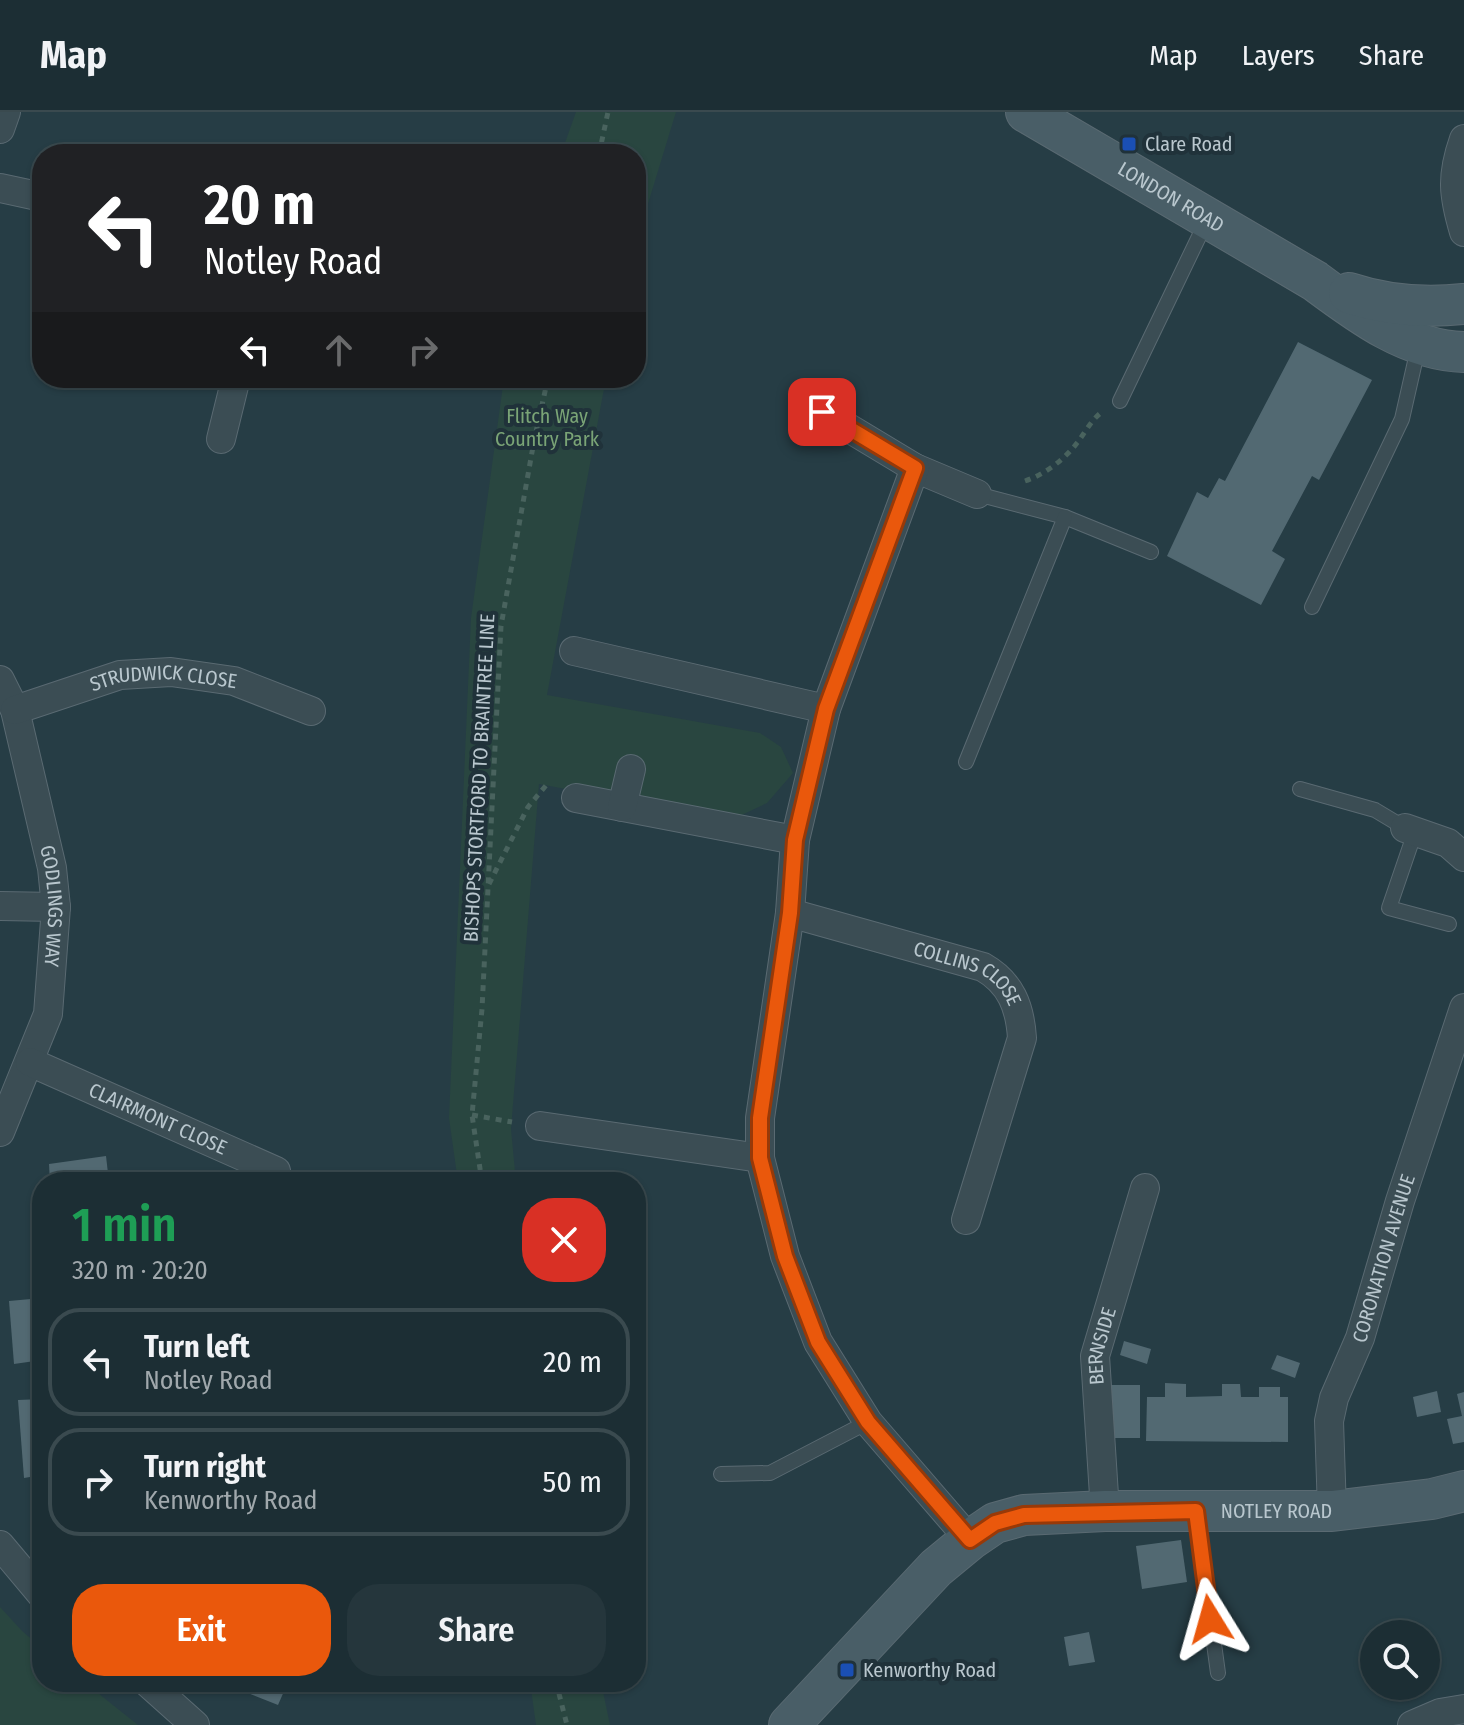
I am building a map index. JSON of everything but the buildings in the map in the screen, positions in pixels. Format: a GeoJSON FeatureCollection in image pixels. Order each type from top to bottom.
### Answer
{"type":"FeatureCollection","features":[{"type":"Feature","properties":{"kind":"street"},"geometry":{"type":"LineString","coordinates":[[0,129],[6,112]]}},
{"type":"Feature","properties":{"kind":"street","name":"LONDON ROAD"},"geometry":{"type":"LineString","coordinates":[[1026,112],[1315,281],[1359,314],[1419,344],[1464,352]]}},
{"type":"Feature","properties":{"kind":"street"},"geometry":{"type":"LineString","coordinates":[[1464,139],[1456,162],[1453,196],[1464,232]]}},
{"type":"Feature","properties":{"kind":"street"},"geometry":{"type":"LineString","coordinates":[[0,188],[32,195]]}},
{"type":"Feature","properties":{"kind":"street","name":"LONDON ROAD"},"geometry":{"type":"LineString","coordinates":[[1315,281],[1370,300],[1411,305],[1464,304]]}},
{"type":"Feature","properties":{"kind":"street"},"geometry":{"type":"LineString","coordinates":[[221,439],[234,388]]}},
{"type":"Feature","properties":{"kind":"street"},"geometry":{"type":"LineString","coordinates":[[822,412],[915,468],[977,494]]}},
{"type":"Feature","properties":{"kind":"street"},"geometry":{"type":"LineString","coordinates":[[915,468],[826,709],[795,840],[790,913],[760,1118],[760,1158],[785,1256],[818,1342],[868,1422],[970,1540]]}},
{"type":"Feature","properties":{"kind":"street"},"geometry":{"type":"LineString","coordinates":[[574,651],[826,709]]}},
{"type":"Feature","properties":{"kind":"street","name":"STRUDWICK CLOSE"},"geometry":{"type":"LineString","coordinates":[[15,710],[120,675],[171,672],[234,681],[311,711]]}},
{"type":"Feature","properties":{"kind":"street","name":"GODLINGS WAY"},"geometry":{"type":"LineString","coordinates":[[0,680],[15,710],[52,868],[56,907],[48,1014],[0,1132]]}},
{"type":"Feature","properties":{"kind":"street"},"geometry":{"type":"LineString","coordinates":[[622,807],[631,769]]}},
{"type":"Feature","properties":{"kind":"street"},"geometry":{"type":"LineString","coordinates":[[576,798],[795,840]]}},
{"type":"Feature","properties":{"kind":"street"},"geometry":{"type":"LineString","coordinates":[[1410,830],[1448,843],[1464,857]]}},
{"type":"Feature","properties":{"kind":"street"},"geometry":{"type":"LineString","coordinates":[[0,906],[56,907]]}},
{"type":"Feature","properties":{"kind":"street","name":"COLLINS CLOSE"},"geometry":{"type":"LineString","coordinates":[[790,913],[983,967],[996,974],[1007,986],[1021,1021],[1022,1038],[966,1220]]}},
{"type":"Feature","properties":{"kind":"street","name":"CORONATION AVENUE"},"geometry":{"type":"LineString","coordinates":[[1332,1511],[1329,1421],[1334,1398],[1360,1338],[1400,1201],[1464,1008]]}},
{"type":"Feature","properties":{"kind":"street","name":"CLAIRMONT CLOSE"},"geometry":{"type":"LineString","coordinates":[[30,1062],[276,1172]]}},
{"type":"Feature","properties":{"kind":"street"},"geometry":{"type":"LineString","coordinates":[[540,1126],[760,1158]]}},
{"type":"Feature","properties":{"kind":"street","name":"BERNSIDE"},"geometry":{"type":"LineString","coordinates":[[1105,1511],[1095,1356],[1145,1188]]}},
{"type":"Feature","properties":{"kind":"street","name":"NOTLEY ROAD"},"geometry":{"type":"LineString","coordinates":[[789,1725],[936,1568],[995,1523],[1024,1515],[1105,1511],[1332,1511],[1432,1499],[1464,1491]]}},
{"type":"Feature","properties":{"kind":"street"},"geometry":{"type":"LineString","coordinates":[[0,1545],[32,1583]]}},
{"type":"Feature","properties":{"kind":"street"},"geometry":{"type":"LineString","coordinates":[[158,1692],[195,1725]]}},
{"type":"Feature","properties":{"kind":"street"},"geometry":{"type":"LineString","coordinates":[[1412,1725],[1440,1713],[1464,1709]]}},
{"type":"Feature","properties":{"kind":"lane"},"geometry":{"type":"LineString","coordinates":[[1120,401],[1208,218]]}},
{"type":"Feature","properties":{"kind":"lane"},"geometry":{"type":"LineString","coordinates":[[1312,607],[1402,419],[1419,344]]}},
{"type":"Feature","properties":{"kind":"lane"},"geometry":{"type":"LineString","coordinates":[[977,494],[1065,517],[1151,552]]}},
{"type":"Feature","properties":{"kind":"lane"},"geometry":{"type":"LineString","coordinates":[[966,762],[1065,517]]}},
{"type":"Feature","properties":{"kind":"lane"},"geometry":{"type":"LineString","coordinates":[[1300,789],[1375,810],[1410,830],[1389,908],[1449,924]]}},
{"type":"Feature","properties":{"kind":"lane"},"geometry":{"type":"LineString","coordinates":[[721,1474],[770,1473],[868,1422]]}},
{"type":"Feature","properties":{"kind":"lane"},"geometry":{"type":"LineString","coordinates":[[1196,1511],[1218,1673]]}},
{"type":"Feature","properties":{"kind":"path"},"geometry":{"type":"LineString","coordinates":[[601,144],[608,112]]}},
{"type":"Feature","properties":{"kind":"path","name":"BISHOPS STORTFORD TO BRAINTREE LINE"},"geometry":{"type":"LineString","coordinates":[[481,1172],[472,1115],[482,1009],[501,626],[546,388]]}},
{"type":"Feature","properties":{"kind":"path"},"geometry":{"type":"LineString","coordinates":[[977,494],[999,480],[1022,482],[1037,477],[1075,446],[1097,416],[1120,401]]}},
{"type":"Feature","properties":{"kind":"path"},"geometry":{"type":"LineString","coordinates":[[488,887],[528,807],[555,775],[576,798]]}},
{"type":"Feature","properties":{"kind":"path"},"geometry":{"type":"LineString","coordinates":[[472,1115],[540,1126]]}},
{"type":"Feature","properties":{"kind":"path"},"geometry":{"type":"LineString","coordinates":[[559,1692],[567,1725]]}},
{"type":"Feature","properties":{"kind":"green space"},"geometry":{"type":"Polygon","coordinates":[[[576,112],[676,112],[646,210],[646,144],[565,144],[576,112]]]}},
{"type":"Feature","properties":{"kind":"green space","name":"Flitch Way Country Park"},"geometry":{"type":"Polygon","coordinates":[[[503,388],[604,388],[547,695],[760,733],[781,747],[793,773],[767,803],[731,820],[539,784],[511,1129],[515,1172],[457,1172],[449,1118],[471,618],[503,388]]]}},
{"type":"Feature","properties":{"kind":"green space"},"geometry":{"type":"Polygon","coordinates":[[[0,1607],[32,1640],[32,1692],[97,1692],[138,1725],[0,1725],[0,1607]]]}},
{"type":"Feature","properties":{"kind":"green space"},"geometry":{"type":"Polygon","coordinates":[[[531,1692],[603,1692],[610,1725],[536,1725],[531,1692]]]}},
{"type":"Feature","properties":{"kind":"place","name":"Clare Road"},"geometry":{"type":"Point","coordinates":[1129,144]}},
{"type":"Feature","properties":{"kind":"place","name":"Kenworthy Road"},"geometry":{"type":"Point","coordinates":[847,1670]}},
{"type":"Feature","properties":{"kind":"route"},"geometry":{"type":"LineString","coordinates":[[822,412],[915,468],[826,709],[795,840],[790,913],[760,1118],[760,1158],[785,1256],[818,1342],[868,1422],[970,1540],[995,1523],[1024,1515],[1196,1511],[1210,1619]]}}]}
